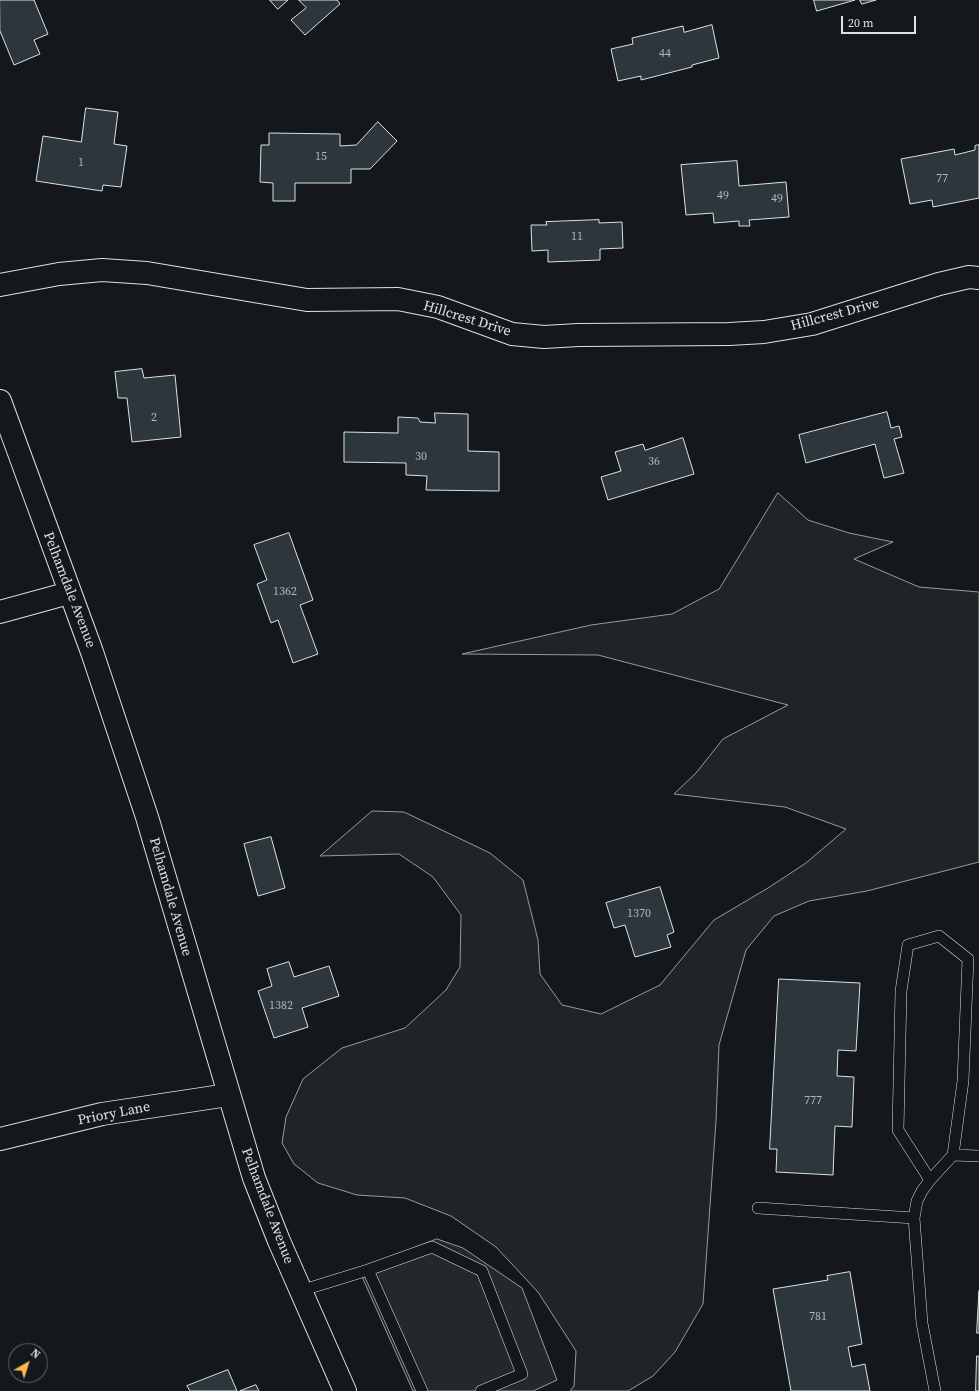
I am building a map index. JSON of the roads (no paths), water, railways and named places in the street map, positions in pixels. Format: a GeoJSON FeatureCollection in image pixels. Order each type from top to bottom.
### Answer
{"type":"FeatureCollection","features":[{"type":"Feature","properties":{"kind":"street","name":"Hillcrest Drive"},"geometry":{"type":"LineString","coordinates":[[0,285],[59,274],[102,270],[146,273],[307,300],[398,299],[438,307],[512,334],[544,337],[578,334],[764,332],[812,324],[939,284],[969,277],[979,278]]}},
{"type":"Feature","properties":{"kind":"street","name":"Pelhamdale Avenue"},"geometry":{"type":"LineString","coordinates":[[0,401],[92,652],[146,817],[254,1178],[300,1290],[345,1391]]}},
{"type":"Feature","properties":{"kind":"street"},"geometry":{"type":"LineString","coordinates":[[0,612],[70,593]]}},
{"type":"Feature","properties":{"kind":"street","name":"Priory Lane"},"geometry":{"type":"LineString","coordinates":[[0,1139],[102,1114],[228,1095]]}},
{"type":"Feature","properties":{"kind":"lane"},"geometry":{"type":"LineString","coordinates":[[930,1180],[898,1130],[901,991],[908,945],[939,936],[968,959],[963,1081],[953,1155],[930,1180],[918,1200],[914,1218],[922,1323],[935,1391]]}},
{"type":"Feature","properties":{"kind":"lane"},"geometry":{"type":"LineString","coordinates":[[953,1155],[979,1156]]}},
{"type":"Feature","properties":{"kind":"lane"},"geometry":{"type":"LineString","coordinates":[[758,1208],[914,1218]]}},
{"type":"Feature","properties":{"kind":"lane"},"geometry":{"type":"LineString","coordinates":[[300,1290],[368,1270],[432,1248],[482,1271],[522,1374],[481,1391]]}},
{"type":"Feature","properties":{"kind":"lane"},"geometry":{"type":"LineString","coordinates":[[368,1270],[422,1391]]}}]}
